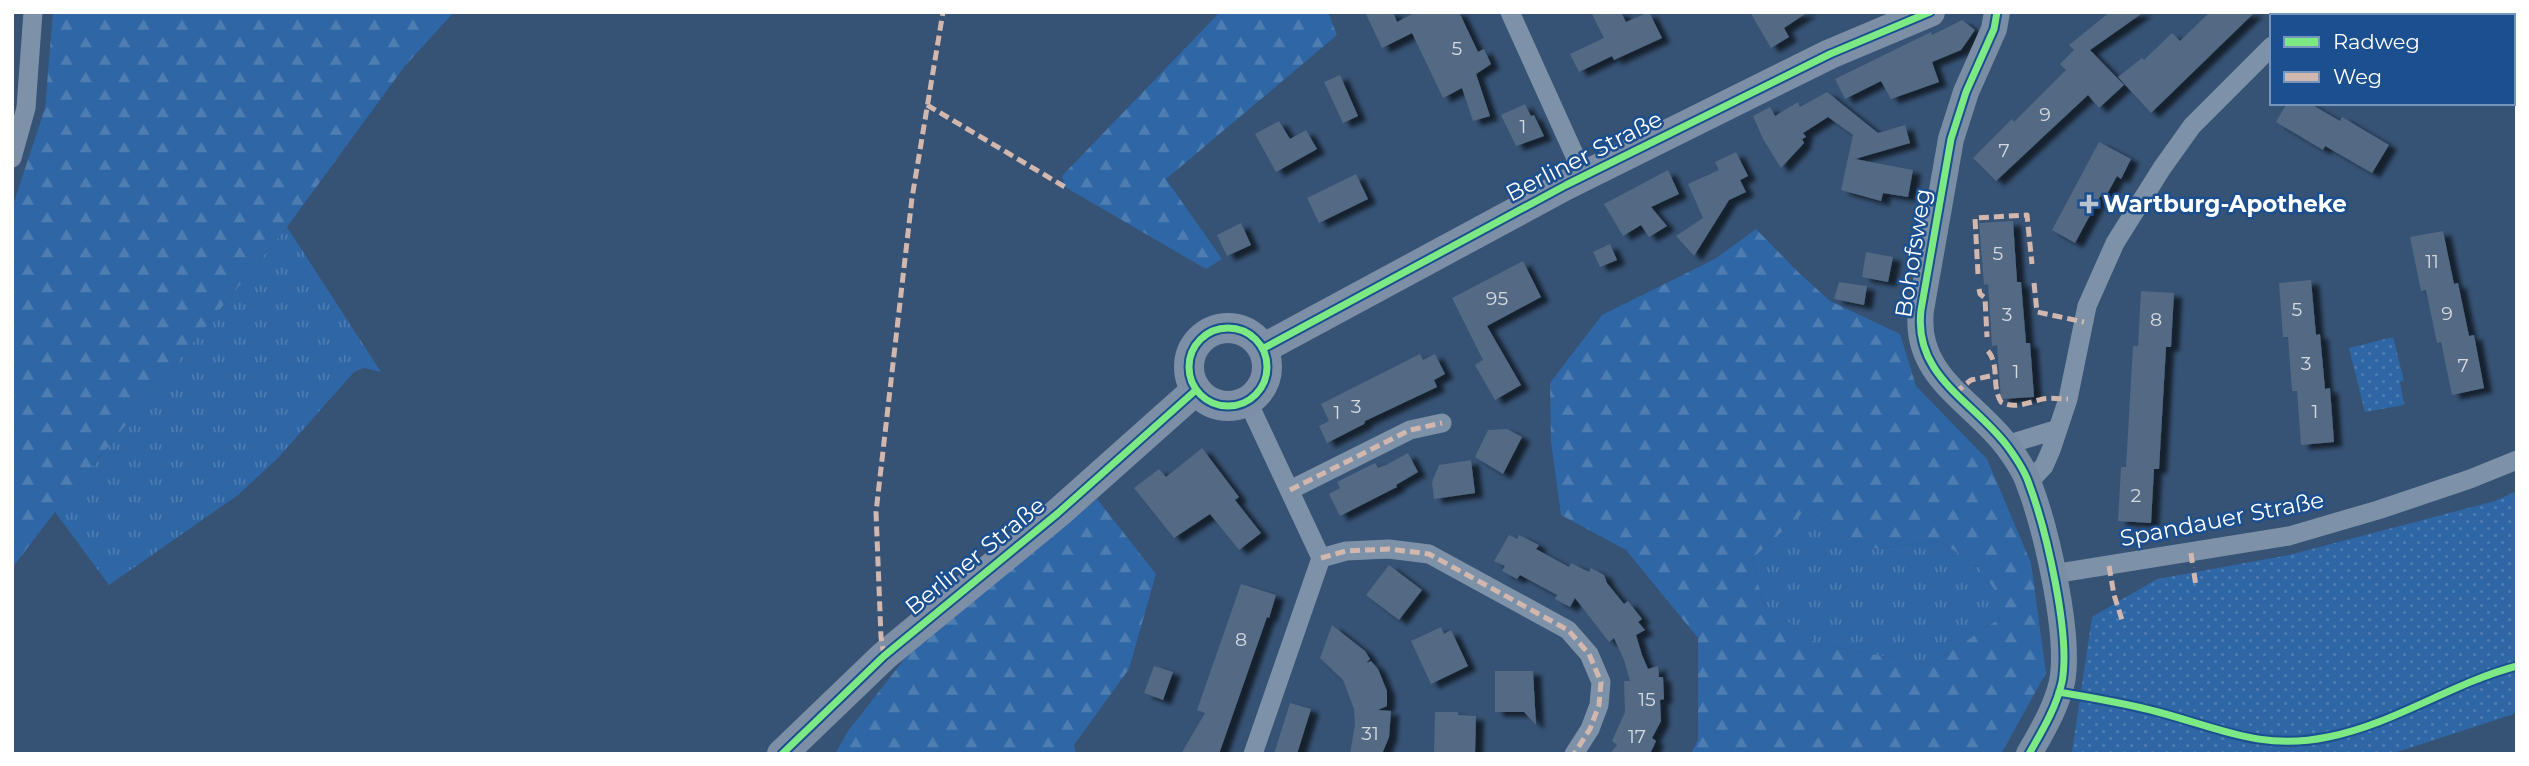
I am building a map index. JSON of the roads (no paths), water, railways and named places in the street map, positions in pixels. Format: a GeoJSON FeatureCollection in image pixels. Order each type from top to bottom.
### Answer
{"type":"FeatureCollection","features":[{"type":"Feature","properties":{"kind":"main road","name":"Berliner Straße"},"geometry":{"type":"LineString","coordinates":[[1264,348],[1584,176],[1830,54],[1930,12]]}},
{"type":"Feature","properties":{"kind":"main road"},"geometry":{"type":"LineString","coordinates":[[1224,328],[1238,329],[1251,335],[1264,348],[1268,369],[1265,382],[1248,402],[1226,407],[1204,398],[1196,390],[1190,378],[1192,351],[1200,340],[1211,332],[1224,328]]}},
{"type":"Feature","properties":{"kind":"main road","name":"Berliner Straße"},"geometry":{"type":"LineString","coordinates":[[782,754],[884,656],[1058,513],[1196,390]]}},
{"type":"Feature","properties":{"kind":"street"},"geometry":{"type":"LineString","coordinates":[[12,158],[26,108],[33,12]]}},
{"type":"Feature","properties":{"kind":"street"},"geometry":{"type":"LineString","coordinates":[[1510,12],[1584,176]]}},
{"type":"Feature","properties":{"kind":"street","name":"Bohofsweg"},"geometry":{"type":"LineString","coordinates":[[1997,12],[1994,29],[1966,92],[1951,139],[1927,275],[1920,332],[1927,356],[1940,376],[1987,422],[2006,445],[2029,482],[2053,574],[2062,630],[2062,680],[2051,715],[2029,754]]}},
{"type":"Feature","properties":{"kind":"street"},"geometry":{"type":"LineString","coordinates":[[2029,482],[2044,466],[2058,429],[2068,400],[2087,306],[2115,243],[2162,167],[2192,126],[2270,48]]}},
{"type":"Feature","properties":{"kind":"street"},"geometry":{"type":"LineString","coordinates":[[1248,402],[1321,558],[1253,754]]}},
{"type":"Feature","properties":{"kind":"street"},"geometry":{"type":"LineString","coordinates":[[1290,491],[1410,430],[1442,423]]}},
{"type":"Feature","properties":{"kind":"street"},"geometry":{"type":"LineString","coordinates":[[2006,445],[2058,429]]}},
{"type":"Feature","properties":{"kind":"street","name":"Spandauer Straße"},"geometry":{"type":"LineString","coordinates":[[2053,574],[2289,536],[2470,479],[2517,460]]}},
{"type":"Feature","properties":{"kind":"street"},"geometry":{"type":"LineString","coordinates":[[1321,558],[1346,551],[1389,549],[1429,554],[1568,630],[1589,654],[1601,682],[1598,705],[1590,729],[1574,754]]}},
{"type":"Feature","properties":{"kind":"place","name":"Wartburg-Apotheke"},"geometry":{"type":"Point","coordinates":[2089,204]}}]}
